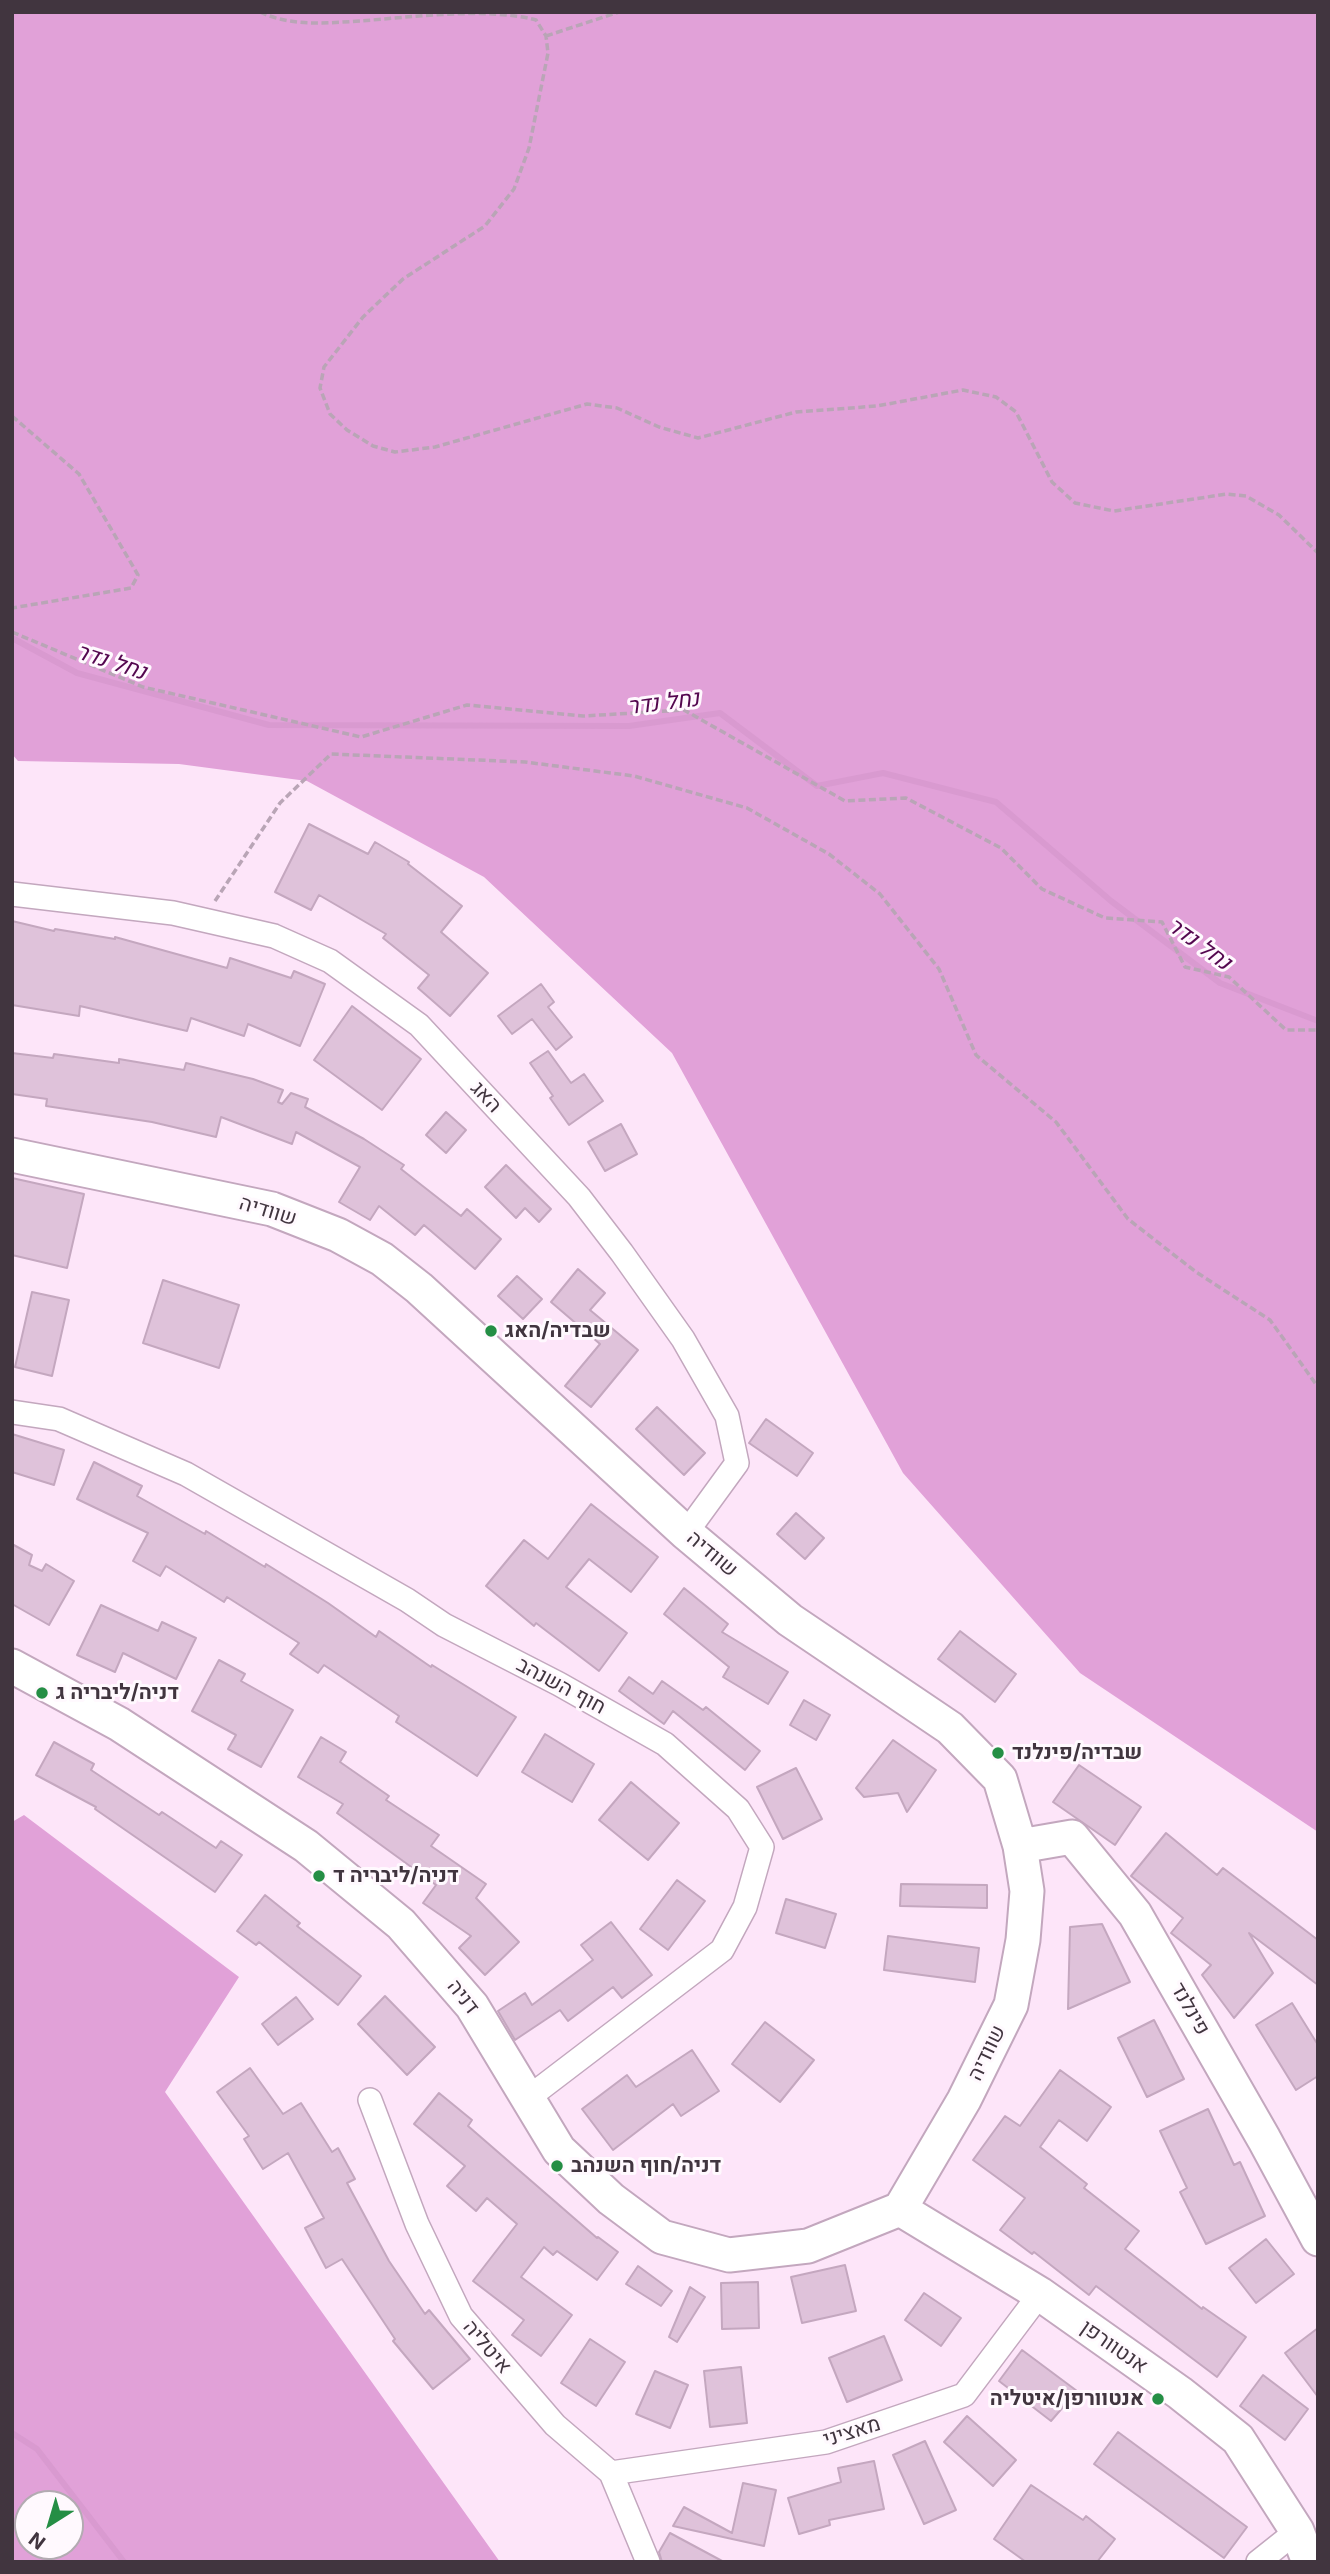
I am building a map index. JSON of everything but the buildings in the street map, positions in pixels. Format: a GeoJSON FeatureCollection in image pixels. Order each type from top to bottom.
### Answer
{"type":"FeatureCollection","features":[{"type":"Feature","properties":{"kind":"street","name":"האג"},"geometry":{"type":"LineString","coordinates":[[12,894],[173,913],[274,936],[330,961],[419,1026],[579,1197],[683,1339],[727,1416],[737,1463],[686,1533]]}},
{"type":"Feature","properties":{"kind":"street","name":"שוודיה"},"geometry":{"type":"LineString","coordinates":[[12,1155],[272,1209],[338,1235],[382,1259],[429,1297],[686,1533],[790,1620],[950,1728],[1000,1779],[1020,1846],[1027,1891],[1023,1940],[1011,2005],[964,2100],[900,2209]]}},
{"type":"Feature","properties":{"kind":"street","name":"חוף השנהב"},"geometry":{"type":"LineString","coordinates":[[12,1412],[58,1419],[186,1474],[407,1600],[444,1625],[559,1684],[665,1744],[738,1810],[762,1847],[745,1907],[722,1950],[528,2098]]}},
{"type":"Feature","properties":{"kind":"street","name":"דניה"},"geometry":{"type":"LineString","coordinates":[[12,1666],[119,1724],[306,1846],[401,1924],[472,2006],[559,2150],[611,2199],[662,2237],[729,2255],[808,2246],[900,2209]]}},
{"type":"Feature","properties":{"kind":"street","name":"פינלנד"},"geometry":{"type":"LineString","coordinates":[[1020,1846],[1072,1837],[1135,1914],[1318,2239]]}},
{"type":"Feature","properties":{"kind":"street","name":"איטליה"},"geometry":{"type":"LineString","coordinates":[[370,2100],[418,2224],[461,2316],[555,2425],[611,2473],[648,2562]]}},
{"type":"Feature","properties":{"kind":"street","name":"אנטוורפן"},"geometry":{"type":"LineString","coordinates":[[900,2209],[1041,2294],[1180,2393],[1238,2439],[1297,2531],[1309,2562]]}},
{"type":"Feature","properties":{"kind":"street","name":"מאציני"},"geometry":{"type":"LineString","coordinates":[[611,2473],[826,2442],[964,2395],[1041,2294]]}},
{"type":"Feature","properties":{"kind":"street"},"geometry":{"type":"LineString","coordinates":[[1258,2562],[1297,2531]]}},
{"type":"Feature","properties":{"kind":"path"},"geometry":{"type":"LineString","coordinates":[[260,12],[272,18],[312,24],[431,16],[515,15],[536,20],[546,36],[548,53],[529,148],[514,189],[485,226],[403,279],[363,317],[324,367],[320,388],[330,414],[373,446],[395,452],[435,447],[587,404],[617,408],[659,428],[698,438],[796,412],[877,406],[963,390],[996,397],[1016,412],[1052,482],[1075,503],[1114,511],[1227,494],[1246,496],[1279,515],[1318,553]]}},
{"type":"Feature","properties":{"kind":"path"},"geometry":{"type":"LineString","coordinates":[[546,36],[619,12]]}},
{"type":"Feature","properties":{"kind":"path"},"geometry":{"type":"LineString","coordinates":[[12,416],[79,474],[138,575],[131,587],[12,608]]}},
{"type":"Feature","properties":{"kind":"path"},"geometry":{"type":"LineString","coordinates":[[12,632],[143,687],[361,737],[467,705],[583,716],[684,710],[845,801],[906,798],[1001,848],[1042,889],[1105,918],[1162,922],[1185,967],[1229,977],[1286,1030],[1318,1030]]}},
{"type":"Feature","properties":{"kind":"path"},"geometry":{"type":"LineString","coordinates":[[202,920],[280,803],[331,754],[525,762],[634,776],[747,808],[829,855],[880,894],[939,969],[976,1055],[1056,1122],[1128,1219],[1196,1272],[1270,1320],[1318,1387]]}},
{"type":"Feature","properties":{"kind":"shaded area"},"geometry":{"type":"Polygon","coordinates":[[[12,12],[1318,12],[1318,1832],[1080,1673],[903,1473],[672,1053],[484,877],[307,781],[179,764],[18,761],[12,754],[12,12]]]}},
{"type":"Feature","properties":{"kind":"shaded area"},"geometry":{"type":"Polygon","coordinates":[[[24,1815],[239,1977],[165,2092],[500,2562],[12,2562],[12,1822],[24,1815]]]}},
{"type":"Feature","properties":{"kind":"waterway","name":"נחל נדר"},"geometry":{"type":"LineString","coordinates":[[12,638],[77,673],[269,725],[629,726],[720,713],[817,786],[883,773],[996,802],[1111,901],[1220,983],[1318,1021]]}},
{"type":"Feature","properties":{"kind":"waterway"},"geometry":{"type":"LineString","coordinates":[[12,2433],[37,2449],[124,2562]]}},
{"type":"Feature","properties":{"kind":"place","name":"שבדיה/האג"},"geometry":{"type":"Point","coordinates":[491,1331]}},
{"type":"Feature","properties":{"kind":"place","name":"דניה/ליבריה ג"},"geometry":{"type":"Point","coordinates":[42,1693]}},
{"type":"Feature","properties":{"kind":"place","name":"שבדיה/פינלנד"},"geometry":{"type":"Point","coordinates":[998,1753]}},
{"type":"Feature","properties":{"kind":"place","name":"דניה/ליבריה ד"},"geometry":{"type":"Point","coordinates":[319,1876]}},
{"type":"Feature","properties":{"kind":"place","name":"דניה/חוף השנהב"},"geometry":{"type":"Point","coordinates":[557,2166]}},
{"type":"Feature","properties":{"kind":"place","name":"אנטוורפן/איטליה"},"geometry":{"type":"Point","coordinates":[1158,2399]}}]}
